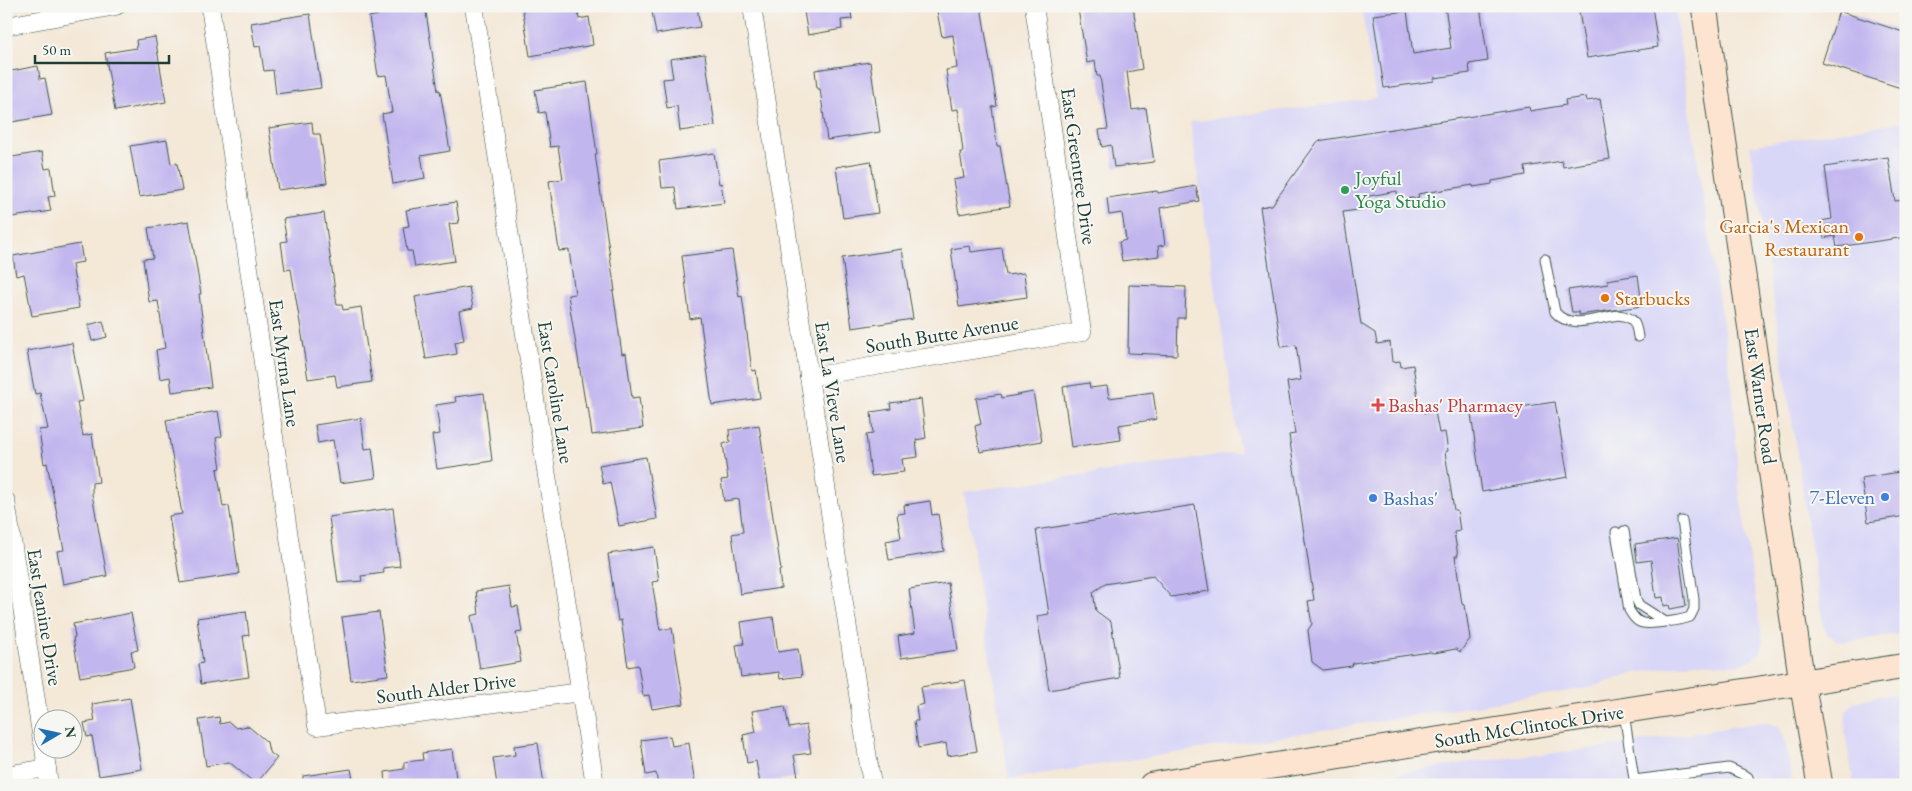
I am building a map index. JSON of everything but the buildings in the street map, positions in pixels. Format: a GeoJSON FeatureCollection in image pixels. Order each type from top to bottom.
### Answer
{"type":"FeatureCollection","features":[{"type":"Feature","properties":{"kind":"main road","name":"East Warner Road"},"geometry":{"type":"LineString","coordinates":[[1704,6],[1802,682],[1820,785]]}},
{"type":"Feature","properties":{"kind":"main road","name":"South McClintock Drive"},"geometry":{"type":"LineString","coordinates":[[1152,785],[1216,781],[1624,711],[1906,666]]}},
{"type":"Feature","properties":{"kind":"street"},"geometry":{"type":"LineString","coordinates":[[6,26],[116,6]]}},
{"type":"Feature","properties":{"kind":"street","name":"East Myrna Lane"},"geometry":{"type":"LineString","coordinates":[[210,6],[317,726]]}},
{"type":"Feature","properties":{"kind":"street","name":"East Caroline Lane"},"geometry":{"type":"LineString","coordinates":[[474,6],[595,785]]}},
{"type":"Feature","properties":{"kind":"street","name":"East La Vieve Lane"},"geometry":{"type":"LineString","coordinates":[[752,6],[872,785]]}},
{"type":"Feature","properties":{"kind":"street","name":"East Greentree Drive"},"geometry":{"type":"LineString","coordinates":[[1034,6],[1082,332]]}},
{"type":"Feature","properties":{"kind":"street","name":"South Butte Avenue"},"geometry":{"type":"LineString","coordinates":[[809,377],[1082,332]]}},
{"type":"Feature","properties":{"kind":"street","name":"East Jeanine Drive"},"geometry":{"type":"LineString","coordinates":[[6,502],[37,708]]}},
{"type":"Feature","properties":{"kind":"street","name":"South Alder Drive"},"geometry":{"type":"LineString","coordinates":[[317,726],[581,692]]}},
{"type":"Feature","properties":{"kind":"street"},"geometry":{"type":"LineString","coordinates":[[6,775],[48,777],[45,758]]}},
{"type":"Feature","properties":{"kind":"lane"},"geometry":{"type":"LineString","coordinates":[[1545,259],[1555,312],[1559,317],[1567,322],[1575,322],[1618,315],[1624,316],[1631,318],[1636,324],[1638,337]]}},
{"type":"Feature","properties":{"kind":"lane"},"geometry":{"type":"LineString","coordinates":[[1664,621],[1639,605],[1620,531],[1629,610],[1632,616],[1643,623],[1664,621],[1683,619],[1690,617],[1694,609],[1694,599],[1682,521]]}},
{"type":"Feature","properties":{"kind":"lane"},"geometry":{"type":"LineString","coordinates":[[1624,711],[1634,783],[1729,768],[1748,777],[1750,785]]}},
{"type":"Feature","properties":{"kind":"shaded area"},"geometry":{"type":"Polygon","coordinates":[[[1361,6],[1674,6],[1733,392],[1739,488],[1763,643],[1761,652],[1740,665],[1693,663],[1630,674],[1589,688],[1009,779],[964,492],[1240,452],[1190,122],[1376,98],[1361,6]]]}},
{"type":"Feature","properties":{"kind":"shaded area"},"geometry":{"type":"Polygon","coordinates":[[[1906,121],[1906,633],[1845,642],[1838,641],[1828,635],[1823,625],[1750,146],[1906,121]]]}},
{"type":"Feature","properties":{"kind":"shaded area"},"geometry":{"type":"Polygon","coordinates":[[[1906,692],[1906,785],[1854,785],[1845,732],[1846,711],[1855,702],[1864,699],[1906,692]]]}},
{"type":"Feature","properties":{"kind":"shaded area"},"geometry":{"type":"Polygon","coordinates":[[[1764,722],[1778,726],[1784,736],[1793,785],[1388,785],[1387,775],[1471,762],[1607,747],[1764,722]]]}},
{"type":"Feature","properties":{"kind":"place","name":"Joyful Yoga Studio"},"geometry":{"type":"Point","coordinates":[1345,190]}},
{"type":"Feature","properties":{"kind":"place","name":"Garcia's Mexican Restaurant"},"geometry":{"type":"Point","coordinates":[1859,237]}},
{"type":"Feature","properties":{"kind":"place","name":"Starbucks"},"geometry":{"type":"Point","coordinates":[1605,298]}},
{"type":"Feature","properties":{"kind":"place","name":"Bashas' Pharmacy"},"geometry":{"type":"Point","coordinates":[1378,405]}},
{"type":"Feature","properties":{"kind":"place","name":"7-Eleven"},"geometry":{"type":"Point","coordinates":[1885,497]}},
{"type":"Feature","properties":{"kind":"place","name":"Bashas'"},"geometry":{"type":"Point","coordinates":[1373,498]}}]}
